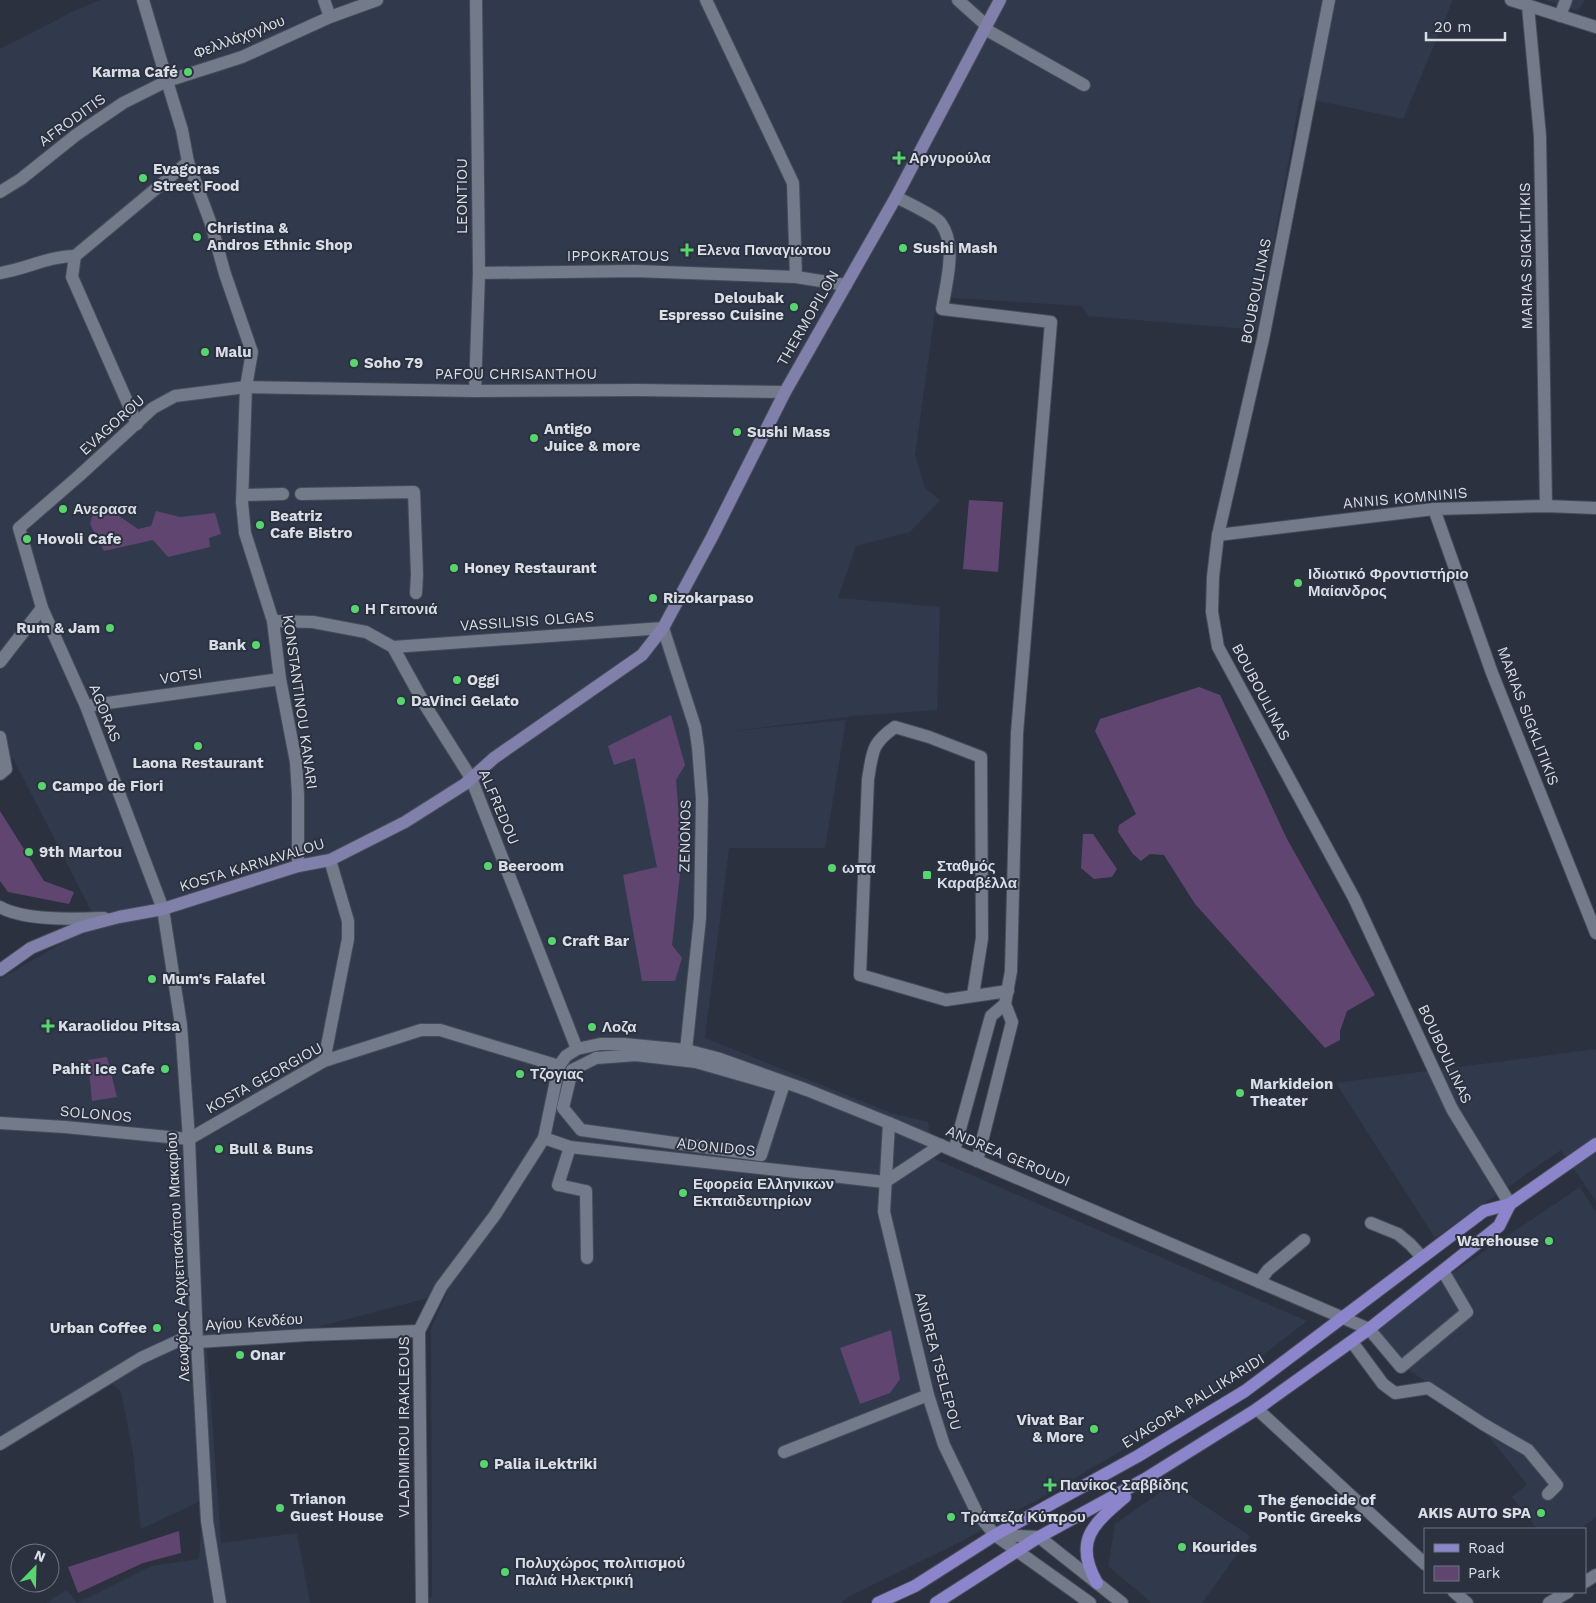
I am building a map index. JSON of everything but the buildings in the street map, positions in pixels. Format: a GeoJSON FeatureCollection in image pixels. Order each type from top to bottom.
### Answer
{"type":"FeatureCollection","features":[{"type":"Feature","properties":{"kind":"main road","name":"THERMOPILON"},"geometry":{"type":"LineString","coordinates":[[663,628],[712,537],[785,392],[896,197],[1000,0]]}},
{"type":"Feature","properties":{"kind":"main road","name":"KOSTA KARNAVALOU"},"geometry":{"type":"LineString","coordinates":[[0,970],[31,948],[81,927],[119,917],[163,909],[298,866],[330,860],[405,822],[465,784],[494,758],[642,655],[663,628]]}},
{"type":"Feature","properties":{"kind":"main road","name":"EVAGORA PALLIKARIDI"},"geometry":{"type":"LineString","coordinates":[[878,1603],[915,1586],[995,1535],[1138,1456],[1245,1391],[1484,1211],[1510,1204],[1596,1144]]}},
{"type":"Feature","properties":{"kind":"main road","name":"EVAGORA PALLIKARIDI"},"geometry":{"type":"LineString","coordinates":[[936,1603],[1039,1537],[1146,1479],[1257,1409],[1370,1330],[1499,1226],[1510,1204]]}},
{"type":"Feature","properties":{"kind":"main road"},"geometry":{"type":"LineString","coordinates":[[1097,1583],[1090,1571],[1086,1554],[1089,1536],[1096,1522],[1146,1479]]}},
{"type":"Feature","properties":{"kind":"street","name":"KONSTANTINOU KANARI"},"geometry":{"type":"LineString","coordinates":[[143,0],[182,130],[188,162],[211,224],[225,274],[252,352],[246,387],[242,502],[245,533],[274,621],[280,679],[296,762],[298,866]]}},
{"type":"Feature","properties":{"kind":"street"},"geometry":{"type":"LineString","coordinates":[[324,0],[330,17]]}},
{"type":"Feature","properties":{"kind":"street","name":"Φελλλάχογλου"},"geometry":{"type":"LineString","coordinates":[[167,81],[242,57],[330,17],[377,0]]}},
{"type":"Feature","properties":{"kind":"street","name":"LEONTIOU"},"geometry":{"type":"LineString","coordinates":[[475,391],[479,273],[476,0]]}},
{"type":"Feature","properties":{"kind":"street"},"geometry":{"type":"LineString","coordinates":[[706,0],[793,183],[796,276]]}},
{"type":"Feature","properties":{"kind":"street"},"geometry":{"type":"LineString","coordinates":[[958,0],[986,28],[1084,85]]}},
{"type":"Feature","properties":{"kind":"street","name":"BOUBOULINAS"},"geometry":{"type":"LineString","coordinates":[[1329,0],[1263,339],[1218,535],[1213,577],[1212,612],[1218,648],[1354,898],[1452,1109],[1510,1204]]}},
{"type":"Feature","properties":{"kind":"street"},"geometry":{"type":"LineString","coordinates":[[1511,0],[1596,27]]}},
{"type":"Feature","properties":{"kind":"street"},"geometry":{"type":"LineString","coordinates":[[1560,16],[1566,0]]}},
{"type":"Feature","properties":{"kind":"street","name":"MARIAS SIGKLITIKIS"},"geometry":{"type":"LineString","coordinates":[[1528,6],[1540,136],[1546,506]]}},
{"type":"Feature","properties":{"kind":"street","name":"AFRODITIS"},"geometry":{"type":"LineString","coordinates":[[0,192],[21,179],[76,135],[104,116],[167,81]]}},
{"type":"Feature","properties":{"kind":"street"},"geometry":{"type":"LineString","coordinates":[[0,273],[16,271],[60,256],[74,256],[188,162]]}},
{"type":"Feature","properties":{"kind":"street"},"geometry":{"type":"LineString","coordinates":[[896,197],[939,221],[948,237],[949,258],[942,310],[1051,322],[1017,733],[1011,971],[1005,1004],[1012,1022],[977,1160]]}},
{"type":"Feature","properties":{"kind":"street"},"geometry":{"type":"LineString","coordinates":[[74,256],[72,277],[137,424]]}},
{"type":"Feature","properties":{"kind":"street","name":"IPPOKRATOUS"},"geometry":{"type":"LineString","coordinates":[[479,273],[635,271],[796,276],[846,284]]}},
{"type":"Feature","properties":{"kind":"street","name":"PAFOU CHRISANTHOU"},"geometry":{"type":"LineString","coordinates":[[246,387],[475,391],[637,390],[785,392]]}},
{"type":"Feature","properties":{"kind":"street","name":"EVAGOROU"},"geometry":{"type":"LineString","coordinates":[[19,528],[153,408],[175,396],[246,387]]}},
{"type":"Feature","properties":{"kind":"street"},"geometry":{"type":"LineString","coordinates":[[301,494],[414,492],[416,594]]}},
{"type":"Feature","properties":{"kind":"street"},"geometry":{"type":"LineString","coordinates":[[243,495],[283,494]]}},
{"type":"Feature","properties":{"kind":"street","name":"ANNIS KOMNINIS"},"geometry":{"type":"LineString","coordinates":[[1218,535],[1434,509],[1546,506],[1596,508]]}},
{"type":"Feature","properties":{"kind":"street","name":"MARIAS SIGKLITIKIS"},"geometry":{"type":"LineString","coordinates":[[1434,509],[1492,673],[1596,933]]}},
{"type":"Feature","properties":{"kind":"street","name":"AGORAS"},"geometry":{"type":"LineString","coordinates":[[19,528],[42,608],[86,706],[163,909]]}},
{"type":"Feature","properties":{"kind":"street"},"geometry":{"type":"LineString","coordinates":[[0,662],[42,608]]}},
{"type":"Feature","properties":{"kind":"street"},"geometry":{"type":"LineString","coordinates":[[274,621],[313,622],[366,632],[393,647]]}},
{"type":"Feature","properties":{"kind":"street","name":"VASSILISIS OLGAS"},"geometry":{"type":"LineString","coordinates":[[393,647],[411,644],[663,628]]}},
{"type":"Feature","properties":{"kind":"street","name":"ZENONOS"},"geometry":{"type":"LineString","coordinates":[[663,628],[695,727],[702,799],[700,918],[686,1050]]}},
{"type":"Feature","properties":{"kind":"street","name":"ALFREDOU"},"geometry":{"type":"LineString","coordinates":[[393,647],[425,705],[471,778],[578,1049]]}},
{"type":"Feature","properties":{"kind":"street","name":"VOTSI"},"geometry":{"type":"LineString","coordinates":[[86,706],[280,679]]}},
{"type":"Feature","properties":{"kind":"street"},"geometry":{"type":"LineString","coordinates":[[973,995],[982,938],[980,757],[928,737],[895,727],[881,737],[876,744],[872,754],[868,779],[860,975],[946,1000],[1008,991]]}},
{"type":"Feature","properties":{"kind":"street"},"geometry":{"type":"LineString","coordinates":[[0,737],[6,769],[0,774]]}},
{"type":"Feature","properties":{"kind":"street"},"geometry":{"type":"LineString","coordinates":[[324,1061],[348,939],[348,921],[330,860]]}},
{"type":"Feature","properties":{"kind":"street"},"geometry":{"type":"LineString","coordinates":[[0,907],[8,912],[18,914],[69,920],[119,917]]}},
{"type":"Feature","properties":{"kind":"street","name":"Λεωφόρος Αρχιεπισκόπου Μακαρίου"},"geometry":{"type":"LineString","coordinates":[[163,909],[181,1025],[189,1139],[197,1342],[207,1521],[220,1603]]}},
{"type":"Feature","properties":{"kind":"street"},"geometry":{"type":"LineString","coordinates":[[954,1151],[991,1016],[1005,1004]]}},
{"type":"Feature","properties":{"kind":"street","name":"KOSTA GEORGIOU"},"geometry":{"type":"LineString","coordinates":[[189,1139],[324,1061],[421,1030],[440,1030],[559,1066]]}},
{"type":"Feature","properties":{"kind":"street","name":"ANDREA GEROUDI"},"geometry":{"type":"LineString","coordinates":[[578,1049],[600,1044],[624,1044],[686,1050],[717,1058],[806,1090],[889,1123],[1370,1330]]}},
{"type":"Feature","properties":{"kind":"street"},"geometry":{"type":"LineString","coordinates":[[544,1138],[559,1066],[566,1056],[578,1049]]}},
{"type":"Feature","properties":{"kind":"street"},"geometry":{"type":"LineString","coordinates":[[636,1055],[696,1062],[783,1087],[761,1155],[581,1130],[563,1108],[572,1070],[596,1058],[636,1055]]}},
{"type":"Feature","properties":{"kind":"street","name":"SOLONOS"},"geometry":{"type":"LineString","coordinates":[[0,1123],[189,1139]]}},
{"type":"Feature","properties":{"kind":"street","name":"ANDREA TSELEPOU"},"geometry":{"type":"LineString","coordinates":[[889,1123],[884,1212],[928,1395],[944,1445],[977,1513],[995,1535],[1090,1603]]}},
{"type":"Feature","properties":{"kind":"street","name":"ADONIDOS"},"geometry":{"type":"LineString","coordinates":[[544,1138],[570,1147],[885,1182]]}},
{"type":"Feature","properties":{"kind":"street","name":"VLADIMIROU IRAKLEOUS"},"geometry":{"type":"LineString","coordinates":[[422,1603],[419,1331],[441,1287],[495,1215],[544,1138]]}},
{"type":"Feature","properties":{"kind":"street"},"geometry":{"type":"LineString","coordinates":[[885,1182],[941,1145]]}},
{"type":"Feature","properties":{"kind":"street"},"geometry":{"type":"LineString","coordinates":[[570,1147],[558,1185],[586,1191],[587,1258]]}},
{"type":"Feature","properties":{"kind":"street"},"geometry":{"type":"LineString","coordinates":[[1371,1223],[1398,1234],[1422,1257]]}},
{"type":"Feature","properties":{"kind":"street"},"geometry":{"type":"LineString","coordinates":[[1259,1282],[1268,1270],[1304,1240]]}},
{"type":"Feature","properties":{"kind":"street"},"geometry":{"type":"LineString","coordinates":[[1370,1330],[1401,1367],[1467,1312],[1443,1271]]}},
{"type":"Feature","properties":{"kind":"street","name":"Αγίου Κενδέου"},"geometry":{"type":"LineString","coordinates":[[0,1444],[141,1358],[180,1340],[197,1342],[325,1334],[419,1331]]}},
{"type":"Feature","properties":{"kind":"street"},"geometry":{"type":"LineString","coordinates":[[1352,1342],[1383,1384],[1395,1393],[1428,1388],[1483,1424],[1528,1450],[1557,1485],[1548,1494]]}},
{"type":"Feature","properties":{"kind":"street"},"geometry":{"type":"LineString","coordinates":[[784,1452],[928,1395]]}},
{"type":"Feature","properties":{"kind":"street"},"geometry":{"type":"LineString","coordinates":[[1257,1409],[1424,1563]]}},
{"type":"Feature","properties":{"kind":"street"},"geometry":{"type":"LineString","coordinates":[[995,1535],[1039,1537],[1122,1603]]}},
{"type":"Feature","properties":{"kind":"street"},"geometry":{"type":"LineString","coordinates":[[1455,1593],[1467,1603]]}},
{"type":"Feature","properties":{"kind":"street"},"geometry":{"type":"LineString","coordinates":[[1549,1603],[1566,1593]]}},
{"type":"Feature","properties":{"kind":"shaded area"},"geometry":{"type":"Polygon","coordinates":[[[100,0],[1453,0],[1403,119],[1300,97],[1258,330],[1088,316],[1082,306],[937,297],[915,455],[925,488],[940,500],[910,532],[856,546],[838,598],[940,607],[937,710],[854,716],[734,731],[846,720],[825,848],[729,848],[705,1038],[891,1113],[928,1122],[935,1159],[1307,1321],[1197,1406],[1053,1491],[962,1541],[850,1596],[841,1603],[420,1603],[432,1596],[431,1328],[447,1293],[314,1328],[207,1349],[221,1543],[297,1533],[310,1603],[77,1603],[151,1566],[199,1559],[203,1500],[141,1529],[133,1453],[121,1392],[101,1373],[103,1381],[0,1446],[0,979],[71,938],[100,928],[13,758],[0,769],[0,49],[74,11],[100,0]]]}},
{"type":"Feature","properties":{"kind":"shaded area"},"geometry":{"type":"Polygon","coordinates":[[[1544,0],[1585,0],[1578,11],[1544,0]]]}},
{"type":"Feature","properties":{"kind":"shaded area"},"geometry":{"type":"Polygon","coordinates":[[[1596,1049],[1596,1201],[1561,1150],[1435,1238],[1336,1083],[1596,1049]]]}},
{"type":"Feature","properties":{"kind":"shaded area"},"geometry":{"type":"Polygon","coordinates":[[[1580,1187],[1596,1212],[1596,1517],[1582,1528],[1536,1528],[1512,1497],[1526,1483],[1490,1438],[1434,1387],[1409,1370],[1369,1329],[1580,1187]]]}},
{"type":"Feature","properties":{"kind":"shaded area"},"geometry":{"type":"Polygon","coordinates":[[[1172,1484],[1250,1536],[1202,1603],[1152,1603],[1108,1566],[1115,1524],[1172,1484]]]}},
{"type":"Feature","properties":{"kind":"shaded area"},"geometry":{"type":"Polygon","coordinates":[[[67,1590],[77,1603],[46,1603],[67,1590]]]}},
{"type":"Feature","properties":{"kind":"green space"},"geometry":{"type":"Polygon","coordinates":[[[969,500],[1003,502],[998,572],[963,569],[969,500]]]}},
{"type":"Feature","properties":{"kind":"green space"},"geometry":{"type":"Polygon","coordinates":[[[106,507],[138,529],[151,526],[156,511],[180,517],[215,513],[221,534],[209,538],[210,547],[168,557],[153,540],[104,551],[90,524],[95,508],[106,507]]]}},
{"type":"Feature","properties":{"kind":"green space"},"geometry":{"type":"Polygon","coordinates":[[[1199,687],[1220,695],[1287,839],[1375,995],[1347,1011],[1340,1031],[1340,1040],[1325,1048],[1195,904],[1164,855],[1150,854],[1141,861],[1133,854],[1118,832],[1119,825],[1136,814],[1095,731],[1100,719],[1199,687]]]}},
{"type":"Feature","properties":{"kind":"green space"},"geometry":{"type":"Polygon","coordinates":[[[671,715],[685,765],[676,780],[682,856],[672,945],[682,958],[675,981],[642,981],[623,875],[657,867],[635,758],[614,765],[608,746],[671,715]]]}},
{"type":"Feature","properties":{"kind":"green space"},"geometry":{"type":"Polygon","coordinates":[[[0,811],[44,881],[74,892],[69,904],[8,892],[0,881],[0,811]]]}},
{"type":"Feature","properties":{"kind":"green space"},"geometry":{"type":"Polygon","coordinates":[[[1083,834],[1093,834],[1117,869],[1112,877],[1094,879],[1081,868],[1083,834]]]}},
{"type":"Feature","properties":{"kind":"green space"},"geometry":{"type":"Polygon","coordinates":[[[107,1057],[117,1097],[92,1101],[88,1060],[107,1057]]]}},
{"type":"Feature","properties":{"kind":"green space"},"geometry":{"type":"Polygon","coordinates":[[[891,1330],[900,1379],[890,1393],[860,1404],[840,1348],[891,1330]]]}},
{"type":"Feature","properties":{"kind":"green space"},"geometry":{"type":"Polygon","coordinates":[[[179,1531],[181,1553],[143,1563],[78,1593],[68,1567],[179,1531]]]}},
{"type":"Feature","properties":{"kind":"place","name":"Karma Café"},"geometry":{"type":"Point","coordinates":[188,72]}},
{"type":"Feature","properties":{"kind":"place","name":"Αργυρούλα"},"geometry":{"type":"Point","coordinates":[899,158]}},
{"type":"Feature","properties":{"kind":"place","name":"Evagoras Street Food"},"geometry":{"type":"Point","coordinates":[143,178]}},
{"type":"Feature","properties":{"kind":"place","name":"Christina & Andros Ethnic Shop"},"geometry":{"type":"Point","coordinates":[197,237]}},
{"type":"Feature","properties":{"kind":"place","name":"Sushi Mash"},"geometry":{"type":"Point","coordinates":[903,248]}},
{"type":"Feature","properties":{"kind":"place","name":"Ελενα Παναγιωτου"},"geometry":{"type":"Point","coordinates":[687,250]}},
{"type":"Feature","properties":{"kind":"place","name":"Deloubak Espresso Cuisine"},"geometry":{"type":"Point","coordinates":[794,307]}},
{"type":"Feature","properties":{"kind":"place","name":"Malu"},"geometry":{"type":"Point","coordinates":[205,352]}},
{"type":"Feature","properties":{"kind":"place","name":"Soho 79"},"geometry":{"type":"Point","coordinates":[354,363]}},
{"type":"Feature","properties":{"kind":"place","name":"Sushi Mass"},"geometry":{"type":"Point","coordinates":[737,432]}},
{"type":"Feature","properties":{"kind":"place","name":"Antigo Juice & more"},"geometry":{"type":"Point","coordinates":[534,438]}},
{"type":"Feature","properties":{"kind":"place","name":"Ανερασα"},"geometry":{"type":"Point","coordinates":[63,509]}},
{"type":"Feature","properties":{"kind":"place","name":"Beatriz Cafe Bistro"},"geometry":{"type":"Point","coordinates":[260,525]}},
{"type":"Feature","properties":{"kind":"place","name":"Hovoli Cafe"},"geometry":{"type":"Point","coordinates":[27,539]}},
{"type":"Feature","properties":{"kind":"place","name":"Honey Restaurant"},"geometry":{"type":"Point","coordinates":[454,568]}},
{"type":"Feature","properties":{"kind":"place","name":"Ιδιωτικό Φροντιστήριο Μαίανδρος"},"geometry":{"type":"Point","coordinates":[1298,583]}},
{"type":"Feature","properties":{"kind":"place","name":"Rizokarpaso"},"geometry":{"type":"Point","coordinates":[653,598]}},
{"type":"Feature","properties":{"kind":"place","name":"Η Γειτονιά"},"geometry":{"type":"Point","coordinates":[355,609]}},
{"type":"Feature","properties":{"kind":"place","name":"Rum & Jam"},"geometry":{"type":"Point","coordinates":[110,628]}},
{"type":"Feature","properties":{"kind":"place","name":"Bank"},"geometry":{"type":"Point","coordinates":[256,645]}},
{"type":"Feature","properties":{"kind":"place","name":"Oggi"},"geometry":{"type":"Point","coordinates":[457,680]}},
{"type":"Feature","properties":{"kind":"place","name":"DaVinci Gelato"},"geometry":{"type":"Point","coordinates":[401,701]}},
{"type":"Feature","properties":{"kind":"place","name":"Laona Restaurant"},"geometry":{"type":"Point","coordinates":[198,746]}},
{"type":"Feature","properties":{"kind":"place","name":"Campo de Fiori"},"geometry":{"type":"Point","coordinates":[42,786]}},
{"type":"Feature","properties":{"kind":"place","name":"9th Martou"},"geometry":{"type":"Point","coordinates":[29,852]}},
{"type":"Feature","properties":{"kind":"place","name":"Beeroom"},"geometry":{"type":"Point","coordinates":[488,866]}},
{"type":"Feature","properties":{"kind":"place","name":"ωπα"},"geometry":{"type":"Point","coordinates":[832,868]}},
{"type":"Feature","properties":{"kind":"place","name":"Σταθμός Καραβέλλα"},"geometry":{"type":"Point","coordinates":[927,875]}},
{"type":"Feature","properties":{"kind":"place","name":"Craft Bar"},"geometry":{"type":"Point","coordinates":[552,941]}},
{"type":"Feature","properties":{"kind":"place","name":"Mum's Falafel"},"geometry":{"type":"Point","coordinates":[152,979]}},
{"type":"Feature","properties":{"kind":"place","name":"Karaolidou Pitsa"},"geometry":{"type":"Point","coordinates":[48,1026]}},
{"type":"Feature","properties":{"kind":"place","name":"Λοζα"},"geometry":{"type":"Point","coordinates":[592,1027]}},
{"type":"Feature","properties":{"kind":"place","name":"Pahit Ice Cafe"},"geometry":{"type":"Point","coordinates":[165,1069]}},
{"type":"Feature","properties":{"kind":"place","name":"Τζογιας"},"geometry":{"type":"Point","coordinates":[520,1074]}},
{"type":"Feature","properties":{"kind":"place","name":"Markideion Theater"},"geometry":{"type":"Point","coordinates":[1240,1093]}},
{"type":"Feature","properties":{"kind":"place","name":"Bull & Buns"},"geometry":{"type":"Point","coordinates":[219,1149]}},
{"type":"Feature","properties":{"kind":"place","name":"Εφορεία Ελληνικων Εκπαιδευτηρίων"},"geometry":{"type":"Point","coordinates":[683,1193]}},
{"type":"Feature","properties":{"kind":"place","name":"Warehouse"},"geometry":{"type":"Point","coordinates":[1549,1241]}},
{"type":"Feature","properties":{"kind":"place","name":"Urban Coffee"},"geometry":{"type":"Point","coordinates":[157,1328]}},
{"type":"Feature","properties":{"kind":"place","name":"Onar"},"geometry":{"type":"Point","coordinates":[240,1355]}},
{"type":"Feature","properties":{"kind":"place","name":"Vivat Bar & More"},"geometry":{"type":"Point","coordinates":[1094,1429]}},
{"type":"Feature","properties":{"kind":"place","name":"Palia iLektriki"},"geometry":{"type":"Point","coordinates":[484,1464]}},
{"type":"Feature","properties":{"kind":"place","name":"Πανίκος Σαββίδης"},"geometry":{"type":"Point","coordinates":[1050,1485]}},
{"type":"Feature","properties":{"kind":"place","name":"Trianon Guest House"},"geometry":{"type":"Point","coordinates":[280,1508]}},
{"type":"Feature","properties":{"kind":"place","name":"The genocide of Pontic Greeks"},"geometry":{"type":"Point","coordinates":[1248,1509]}},
{"type":"Feature","properties":{"kind":"place","name":"AKIS AUTO SPA"},"geometry":{"type":"Point","coordinates":[1541,1513]}},
{"type":"Feature","properties":{"kind":"place","name":"Τράπεζα Κύπρου"},"geometry":{"type":"Point","coordinates":[951,1517]}},
{"type":"Feature","properties":{"kind":"place","name":"Kourides"},"geometry":{"type":"Point","coordinates":[1182,1547]}},
{"type":"Feature","properties":{"kind":"place","name":"Πολυχώρος πολιτισμού Παλιά Ηλεκτρική"},"geometry":{"type":"Point","coordinates":[505,1572]}}]}
